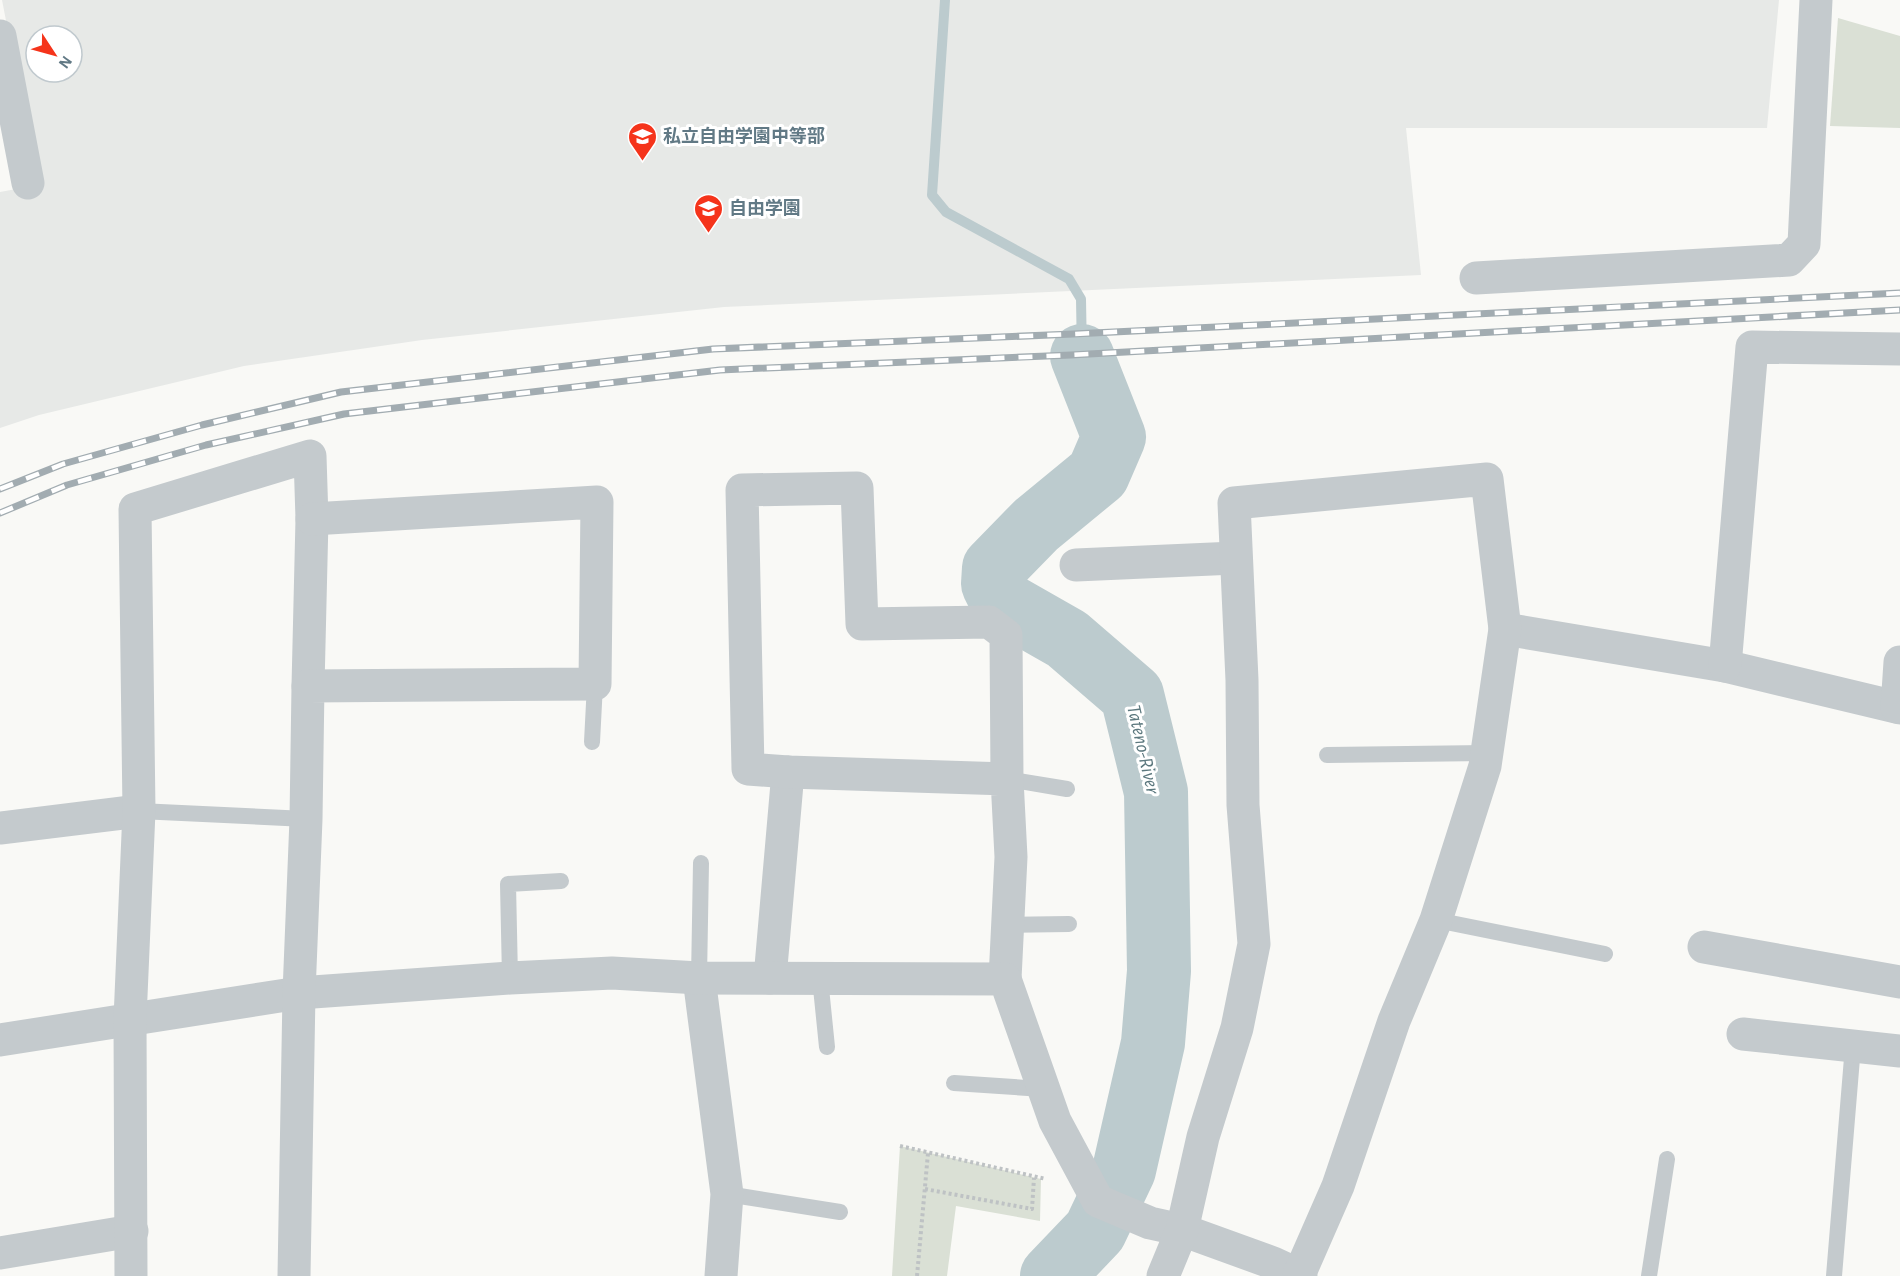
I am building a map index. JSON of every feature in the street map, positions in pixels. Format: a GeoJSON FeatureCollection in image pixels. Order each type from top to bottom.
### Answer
{"type":"FeatureCollection","features":[{"type":"Feature","properties":{"kind":"street"},"geometry":{"type":"LineString","coordinates":[[1476,278],[1790,260],[1804,244],[1816,0]]}},
{"type":"Feature","properties":{"kind":"street"},"geometry":{"type":"LineString","coordinates":[[0,36],[9,129],[28,183]]}},
{"type":"Feature","properties":{"kind":"street"},"geometry":{"type":"LineString","coordinates":[[1725,666],[1752,347],[1900,349]]}},
{"type":"Feature","properties":{"kind":"street"},"geometry":{"type":"LineString","coordinates":[[131,1276],[130,1019],[139,811],[135,509],[310,456],[312,519],[294,1276]]}},
{"type":"Feature","properties":{"kind":"street"},"geometry":{"type":"LineString","coordinates":[[1007,779],[748,769],[742,490],[857,488],[862,624],[989,622],[1006,635],[1007,779],[1011,857],[1005,979],[1055,1121],[1098,1201],[1150,1223],[1182,1230],[1273,1263],[1300,1276],[1338,1186],[1394,1021],[1436,920],[1485,766],[1505,629],[1487,479],[1234,503],[1242,680],[1243,805],[1254,944],[1237,1028],[1203,1137],[1182,1230],[1162,1276]]}},
{"type":"Feature","properties":{"kind":"street"},"geometry":{"type":"LineString","coordinates":[[308,686],[595,684],[597,502],[312,519]]}},
{"type":"Feature","properties":{"kind":"street"},"geometry":{"type":"LineString","coordinates":[[1076,565],[1235,558]]}},
{"type":"Feature","properties":{"kind":"street"},"geometry":{"type":"LineString","coordinates":[[1505,629],[1725,666],[1899,708],[1900,662]]}},
{"type":"Feature","properties":{"kind":"street"},"geometry":{"type":"LineString","coordinates":[[771,978],[788,772]]}},
{"type":"Feature","properties":{"kind":"street"},"geometry":{"type":"LineString","coordinates":[[0,828],[139,811]]}},
{"type":"Feature","properties":{"kind":"street"},"geometry":{"type":"LineString","coordinates":[[1704,947],[1900,982]]}},
{"type":"Feature","properties":{"kind":"street"},"geometry":{"type":"LineString","coordinates":[[0,1040],[299,993],[510,978],[612,973],[699,978],[1005,979]]}},
{"type":"Feature","properties":{"kind":"street"},"geometry":{"type":"LineString","coordinates":[[699,978],[727,1194],[721,1276]]}},
{"type":"Feature","properties":{"kind":"street"},"geometry":{"type":"LineString","coordinates":[[1743,1034],[1900,1052]]}},
{"type":"Feature","properties":{"kind":"street"},"geometry":{"type":"LineString","coordinates":[[0,1253],[132,1231]]}},
{"type":"Feature","properties":{"kind":"lane"},"geometry":{"type":"LineString","coordinates":[[592,742],[595,684]]}},
{"type":"Feature","properties":{"kind":"lane"},"geometry":{"type":"LineString","coordinates":[[1327,755],[1486,753]]}},
{"type":"Feature","properties":{"kind":"lane"},"geometry":{"type":"LineString","coordinates":[[1007,779],[1067,789]]}},
{"type":"Feature","properties":{"kind":"lane"},"geometry":{"type":"LineString","coordinates":[[139,811],[306,819]]}},
{"type":"Feature","properties":{"kind":"lane"},"geometry":{"type":"LineString","coordinates":[[699,978],[701,863]]}},
{"type":"Feature","properties":{"kind":"lane"},"geometry":{"type":"LineString","coordinates":[[510,978],[508,884],[561,881]]}},
{"type":"Feature","properties":{"kind":"lane"},"geometry":{"type":"LineString","coordinates":[[1436,920],[1605,954]]}},
{"type":"Feature","properties":{"kind":"lane"},"geometry":{"type":"LineString","coordinates":[[1008,925],[1069,924]]}},
{"type":"Feature","properties":{"kind":"lane"},"geometry":{"type":"LineString","coordinates":[[820,978],[827,1047]]}},
{"type":"Feature","properties":{"kind":"lane"},"geometry":{"type":"LineString","coordinates":[[1834,1276],[1852,1046]]}},
{"type":"Feature","properties":{"kind":"lane"},"geometry":{"type":"LineString","coordinates":[[954,1083],[1043,1089]]}},
{"type":"Feature","properties":{"kind":"lane"},"geometry":{"type":"LineString","coordinates":[[1649,1276],[1668,1159]]}},
{"type":"Feature","properties":{"kind":"lane"},"geometry":{"type":"LineString","coordinates":[[727,1194],[840,1212]]}},
{"type":"Feature","properties":{"kind":"path"},"geometry":{"type":"LineString","coordinates":[[900,1146],[1034,1178],[1085,1179]]}},
{"type":"Feature","properties":{"kind":"path"},"geometry":{"type":"LineString","coordinates":[[917,1276],[928,1153]]}},
{"type":"Feature","properties":{"kind":"path"},"geometry":{"type":"LineString","coordinates":[[925,1189],[1032,1209],[1034,1178]]}},
{"type":"Feature","properties":{"kind":"shaded area","name":"自由学園"},"geometry":{"type":"Polygon","coordinates":[[[2,0],[1779,0],[1767,128],[1406,128],[1421,275],[724,307],[422,340],[244,366],[39,415],[0,428],[0,192],[38,185],[2,0]]]}},
{"type":"Feature","properties":{"kind":"shaded area"},"geometry":{"type":"Polygon","coordinates":[[[1838,18],[1900,36],[1900,128],[1830,126],[1838,18]]]}},
{"type":"Feature","properties":{"kind":"shaded area"},"geometry":{"type":"Polygon","coordinates":[[[900,1146],[1041,1179],[1040,1221],[956,1206],[947,1276],[892,1276],[900,1146]]]}},
{"type":"Feature","properties":{"kind":"waterway"},"geometry":{"type":"LineString","coordinates":[[945,0],[932,195],[946,212],[1069,279],[1081,299],[1082,356]]}},
{"type":"Feature","properties":{"kind":"waterway","name":"Tateno-River"},"geometry":{"type":"LineString","coordinates":[[1052,1276],[1095,1231],[1124,1170],[1153,1043],[1159,971],[1156,792],[1132,695],[1067,639],[1002,602],[993,584],[994,568],[1036,525],[1098,474],[1114,437],[1082,356]]}},
{"type":"Feature","properties":{"kind":"railway"},"geometry":{"type":"LineString","coordinates":[[0,489],[63,464],[202,425],[341,392],[713,349],[1073,334],[1900,293]]}},
{"type":"Feature","properties":{"kind":"railway"},"geometry":{"type":"LineString","coordinates":[[0,513],[67,485],[206,445],[344,414],[720,370],[1071,355],[1900,310]]}},
{"type":"Feature","properties":{"kind":"place","name":"私立自由学園中等部"},"geometry":{"type":"Point","coordinates":[642,162]}},
{"type":"Feature","properties":{"kind":"place","name":"自由学園"},"geometry":{"type":"Point","coordinates":[708,234]}}]}
